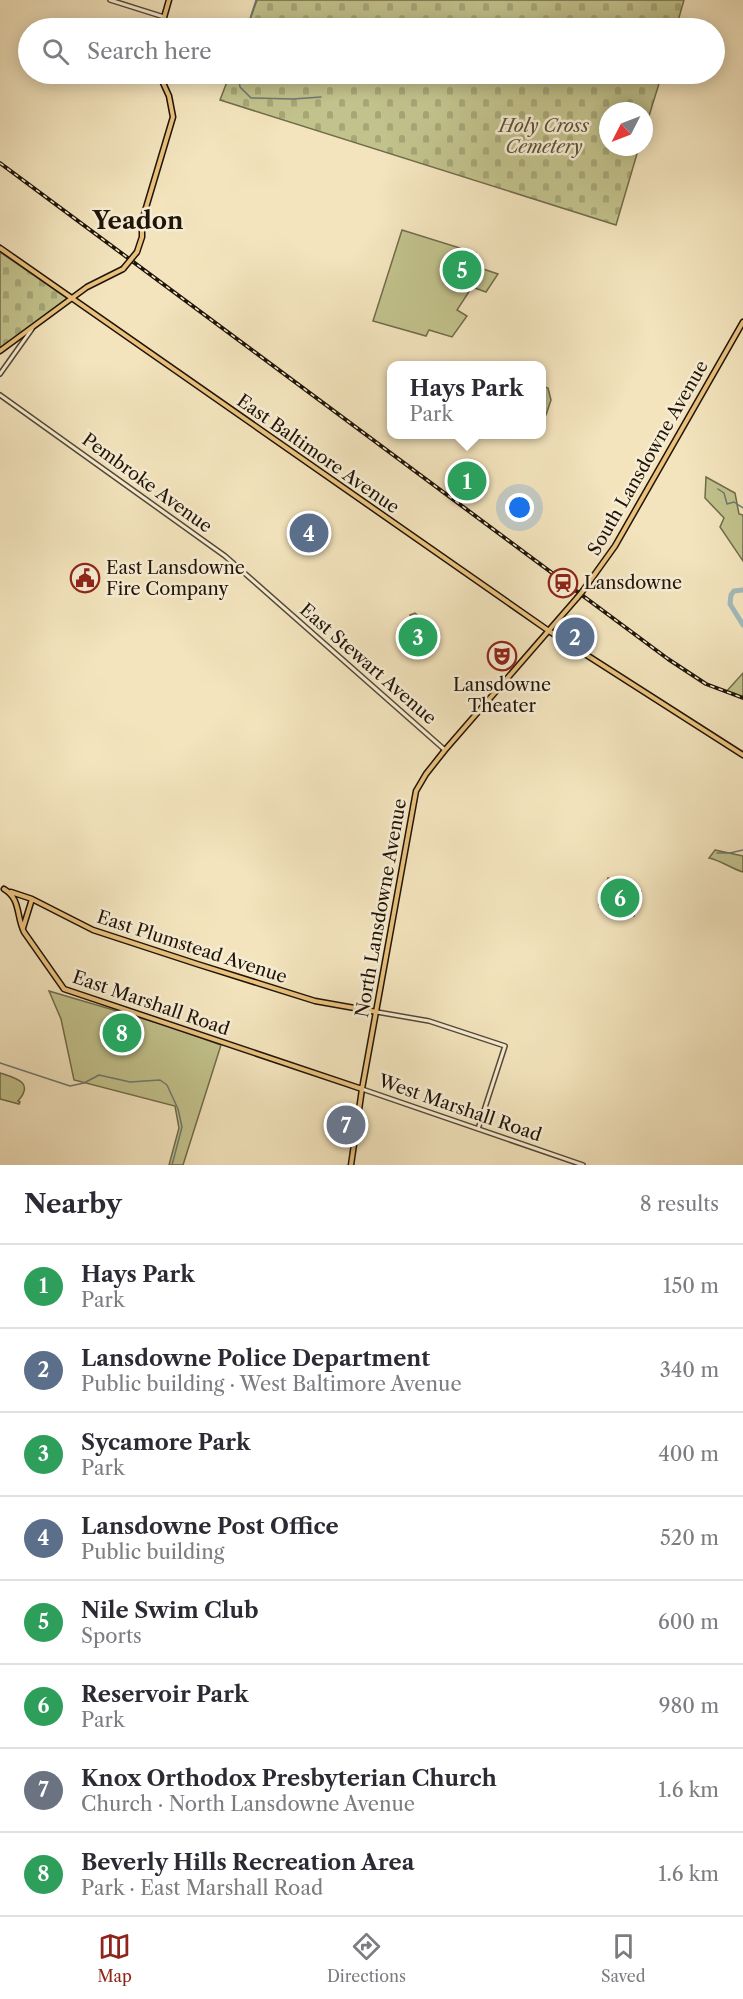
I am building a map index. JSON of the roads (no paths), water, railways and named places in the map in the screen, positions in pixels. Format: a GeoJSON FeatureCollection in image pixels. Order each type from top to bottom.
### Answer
{"type":"FeatureCollection","features":[{"type":"Feature","properties":{"kind":"main road"},"geometry":{"type":"LineString","coordinates":[[164,17],[169,0]]}},
{"type":"Feature","properties":{"kind":"main road"},"geometry":{"type":"LineString","coordinates":[[0,351],[89,285],[123,269],[137,252],[142,237],[142,221],[173,117],[169,96],[164,84]]}},
{"type":"Feature","properties":{"kind":"main road","name":"East Baltimore Avenue"},"geometry":{"type":"LineString","coordinates":[[0,248],[549,631],[743,755]]}},
{"type":"Feature","properties":{"kind":"main road","name":"South Lansdowne Avenue"},"geometry":{"type":"LineString","coordinates":[[549,631],[596,574],[615,546],[743,322]]}},
{"type":"Feature","properties":{"kind":"main road","name":"North Lansdowne Avenue"},"geometry":{"type":"LineString","coordinates":[[351,1165],[362,1089],[416,791],[445,750],[549,631]]}},
{"type":"Feature","properties":{"kind":"main road","name":"East Plumstead Avenue"},"geometry":{"type":"LineString","coordinates":[[2,889],[32,898],[93,930],[197,964],[315,1001],[376,1011]]}},
{"type":"Feature","properties":{"kind":"main road","name":"East Marshall Road"},"geometry":{"type":"LineString","coordinates":[[2,889],[17,901],[19,920],[24,932],[64,989],[362,1089]]}},
{"type":"Feature","properties":{"kind":"main road"},"geometry":{"type":"LineString","coordinates":[[24,932],[23,924],[32,898]]}},
{"type":"Feature","properties":{"kind":"street"},"geometry":{"type":"LineString","coordinates":[[110,0],[164,17]]}},
{"type":"Feature","properties":{"kind":"street"},"geometry":{"type":"LineString","coordinates":[[0,374],[34,326]]}},
{"type":"Feature","properties":{"kind":"street","name":"Pembroke Avenue"},"geometry":{"type":"LineString","coordinates":[[0,395],[220,552],[273,598]]}},
{"type":"Feature","properties":{"kind":"street","name":"East Stewart Avenue"},"geometry":{"type":"LineString","coordinates":[[273,598],[445,750]]}},
{"type":"Feature","properties":{"kind":"street"},"geometry":{"type":"LineString","coordinates":[[376,1011],[429,1021],[505,1046],[478,1129]]}},
{"type":"Feature","properties":{"kind":"street","name":"West Marshall Road"},"geometry":{"type":"LineString","coordinates":[[362,1089],[584,1165]]}},
{"type":"Feature","properties":{"kind":"waterway"},"geometry":{"type":"LineString","coordinates":[[250,18],[256,0]]}},
{"type":"Feature","properties":{"kind":"waterway"},"geometry":{"type":"LineString","coordinates":[[240,84],[251,98],[321,97]]}},
{"type":"Feature","properties":{"kind":"waterway"},"geometry":{"type":"LineString","coordinates":[[718,489],[724,493],[727,504],[734,502],[743,508]]}},
{"type":"Feature","properties":{"kind":"waterway"},"geometry":{"type":"LineString","coordinates":[[743,590],[734,591],[730,604],[743,625]]}},
{"type":"Feature","properties":{"kind":"waterway"},"geometry":{"type":"LineString","coordinates":[[717,853],[743,850]]}},
{"type":"Feature","properties":{"kind":"waterway"},"geometry":{"type":"LineString","coordinates":[[0,1063],[70,1086],[84,1083],[99,1075],[130,1082],[160,1080],[167,1085],[178,1109],[182,1127],[172,1165]]}},
{"type":"Feature","properties":{"kind":"railway"},"geometry":{"type":"LineString","coordinates":[[0,163],[668,659],[706,684],[743,698]]}},
{"type":"Feature","properties":{"kind":"place","name":"Nile Swim Club"},"geometry":{"type":"Point","coordinates":[462,270]}},
{"type":"Feature","properties":{"kind":"place","name":"Hays Park"},"geometry":{"type":"Point","coordinates":[467,481]}},
{"type":"Feature","properties":{"kind":"place","name":"Lansdowne Post Office"},"geometry":{"type":"Point","coordinates":[309,533]}},
{"type":"Feature","properties":{"kind":"place","name":"East Lansdowne Fire Company"},"geometry":{"type":"Point","coordinates":[85,578]}},
{"type":"Feature","properties":{"kind":"place","name":"Lansdowne"},"geometry":{"type":"Point","coordinates":[563,583]}},
{"type":"Feature","properties":{"kind":"place","name":"Sycamore Park"},"geometry":{"type":"Point","coordinates":[418,637]}},
{"type":"Feature","properties":{"kind":"place","name":"Lansdowne Police Department"},"geometry":{"type":"Point","coordinates":[575,637]}},
{"type":"Feature","properties":{"kind":"place","name":"Lansdowne Theater"},"geometry":{"type":"Point","coordinates":[502,656]}},
{"type":"Feature","properties":{"kind":"place","name":"Reservoir Park"},"geometry":{"type":"Point","coordinates":[620,898]}},
{"type":"Feature","properties":{"kind":"place","name":"Beverly Hills Recreation Area"},"geometry":{"type":"Point","coordinates":[122,1033]}},
{"type":"Feature","properties":{"kind":"place","name":"Knox Orthodox Presbyterian Church"},"geometry":{"type":"Point","coordinates":[346,1125]}},
{"type":"Feature","properties":{"kind":"district","name":"Yeadon"},"geometry":{"type":"Point","coordinates":[138,220]}},
{"type":"Feature","properties":{"kind":"park label","name":"Holy Cross Cemetery"},"geometry":{"type":"Point","coordinates":[544,136]}}]}
